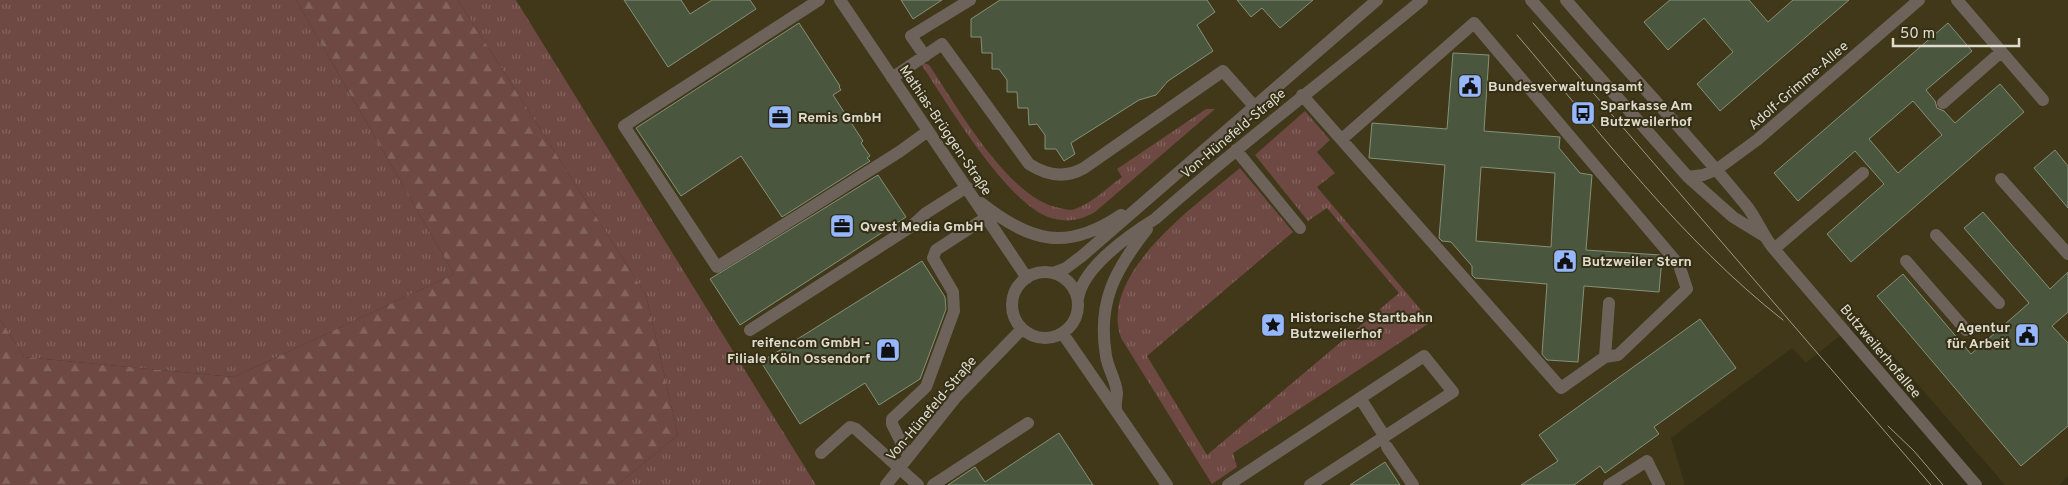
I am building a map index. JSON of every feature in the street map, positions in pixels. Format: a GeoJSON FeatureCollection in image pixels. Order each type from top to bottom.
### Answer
{"type":"FeatureCollection","features":[{"type":"Feature","properties":{"kind":"street"},"geometry":{"type":"LineString","coordinates":[[819,0],[624,126],[717,267],[899,152],[928,131]]}},
{"type":"Feature","properties":{"kind":"street","name":"Mathias-Brüggen-Straße"},"geometry":{"type":"LineString","coordinates":[[840,0],[1027,278]]}},
{"type":"Feature","properties":{"kind":"street"},"geometry":{"type":"LineString","coordinates":[[925,56],[911,36],[970,0]]}},
{"type":"Feature","properties":{"kind":"street","name":"Von-Hünefeld-Straße"},"geometry":{"type":"LineString","coordinates":[[1054,273],[1074,262],[1377,0]]}},
{"type":"Feature","properties":{"kind":"street","name":"Von-Hünefeld-Straße"},"geometry":{"type":"LineString","coordinates":[[1078,300],[1079,289],[1093,269],[1136,230],[1154,219],[1302,95],[1350,60],[1422,0]]}},
{"type":"Feature","properties":{"kind":"street","name":"Butzweilerhofallee"},"geometry":{"type":"LineString","coordinates":[[1531,0],[1688,176],[1733,217],[1764,236]]}},
{"type":"Feature","properties":{"kind":"street","name":"Butzweilerhofallee"},"geometry":{"type":"LineString","coordinates":[[1566,0],[1716,170],[1756,218],[1764,236],[1774,249],[1976,485]]}},
{"type":"Feature","properties":{"kind":"street","name":"Adolf-Grimme-Allee"},"geometry":{"type":"LineString","coordinates":[[1688,176],[1703,175],[1716,170],[1757,140],[1919,0]]}},
{"type":"Feature","properties":{"kind":"street"},"geometry":{"type":"LineString","coordinates":[[1957,0],[2043,100]]}},
{"type":"Feature","properties":{"kind":"street"},"geometry":{"type":"LineString","coordinates":[[1302,95],[1561,388],[1605,357],[1618,355],[1676,302],[1687,289],[1684,275],[1679,265],[1474,23],[1342,139]]}},
{"type":"Feature","properties":{"kind":"street"},"geometry":{"type":"LineString","coordinates":[[892,78],[942,44],[1029,164],[1050,174],[1073,174],[1084,168],[1223,70],[1254,106]]}},
{"type":"Feature","properties":{"kind":"street"},"geometry":{"type":"LineString","coordinates":[[1943,103],[2001,52]]}},
{"type":"Feature","properties":{"kind":"street"},"geometry":{"type":"LineString","coordinates":[[1236,150],[1300,228]]}},
{"type":"Feature","properties":{"kind":"street"},"geometry":{"type":"LineString","coordinates":[[1774,249],[1863,173]]}},
{"type":"Feature","properties":{"kind":"street"},"geometry":{"type":"LineString","coordinates":[[2001,179],[2068,254]]}},
{"type":"Feature","properties":{"kind":"street"},"geometry":{"type":"LineString","coordinates":[[750,330],[912,226],[926,213],[968,190],[994,212],[1019,228],[1038,236],[1062,239],[1071,238],[1105,224],[1158,190]]}},
{"type":"Feature","properties":{"kind":"street"},"geometry":{"type":"LineString","coordinates":[[908,456],[892,424],[892,419],[926,387],[954,311],[953,292],[933,258],[936,250],[987,217]]}},
{"type":"Feature","properties":{"kind":"street"},"geometry":{"type":"LineString","coordinates":[[1116,408],[1117,394],[1106,357],[1104,342],[1107,296],[1121,264],[1154,219]]}},
{"type":"Feature","properties":{"kind":"street"},"geometry":{"type":"LineString","coordinates":[[1936,235],[2000,303]]}},
{"type":"Feature","properties":{"kind":"street"},"geometry":{"type":"LineString","coordinates":[[1906,261],[1966,330]]}},
{"type":"Feature","properties":{"kind":"street"},"geometry":{"type":"LineString","coordinates":[[1054,273],[1064,278],[1073,287],[1078,300],[1078,313],[1073,325],[1062,334],[1039,338],[1022,329],[1015,319],[1012,301],[1014,292],[1027,278],[1035,274],[1054,273]]}},
{"type":"Feature","properties":{"kind":"street"},"geometry":{"type":"LineString","coordinates":[[1605,357],[1609,303]]}},
{"type":"Feature","properties":{"kind":"street","name":"Von-Hünefeld-Straße"},"geometry":{"type":"LineString","coordinates":[[886,485],[956,397],[1022,329]]}},
{"type":"Feature","properties":{"kind":"street"},"geometry":{"type":"LineString","coordinates":[[1062,334],[1116,408],[1167,485]]}},
{"type":"Feature","properties":{"kind":"street"},"geometry":{"type":"LineString","coordinates":[[1228,485],[1245,481],[1360,398],[1424,356],[1453,392],[1386,442],[1310,485]]}},
{"type":"Feature","properties":{"kind":"street"},"geometry":{"type":"LineString","coordinates":[[1360,398],[1413,485]]}},
{"type":"Feature","properties":{"kind":"street"},"geometry":{"type":"LineString","coordinates":[[933,485],[1028,423]]}},
{"type":"Feature","properties":{"kind":"street"},"geometry":{"type":"LineString","coordinates":[[821,453],[850,427],[856,429],[898,469],[918,485]]}},
{"type":"Feature","properties":{"kind":"street"},"geometry":{"type":"LineString","coordinates":[[1609,485],[1648,461],[1659,485]]}},
{"type":"Feature","properties":{"kind":"shaded area"},"geometry":{"type":"Polygon","coordinates":[[[516,0],[2068,0],[2068,476],[2059,485],[2005,485],[1861,319],[1806,363],[1792,348],[1671,438],[1685,485],[816,485],[516,0]]]}},
{"type":"Feature","properties":{"kind":"green space"},"geometry":{"type":"Polygon","coordinates":[[[0,0],[296,0],[454,274],[234,377],[24,357],[0,319],[0,0]]]}},
{"type":"Feature","properties":{"kind":"green space"},"geometry":{"type":"Polygon","coordinates":[[[296,0],[458,0],[646,295],[678,435],[617,485],[0,485],[0,319],[24,357],[234,377],[454,274],[296,0]]]}},
{"type":"Feature","properties":{"kind":"green space"},"geometry":{"type":"Polygon","coordinates":[[[458,0],[516,0],[816,485],[617,485],[678,435],[646,295],[458,0]]]}},
{"type":"Feature","properties":{"kind":"green space"},"geometry":{"type":"Polygon","coordinates":[[[919,61],[929,65],[986,149],[1022,188],[1041,201],[1068,210],[1081,207],[1122,177],[1117,169],[1206,109],[1215,109],[1095,212],[1074,220],[1057,220],[1034,209],[1016,194],[997,173],[961,125],[919,61]]]}},
{"type":"Feature","properties":{"kind":"green space"},"geometry":{"type":"Polygon","coordinates":[[[1305,111],[1330,140],[1317,152],[1335,173],[1317,187],[1431,322],[1233,453],[1237,467],[1212,484],[1121,338],[1118,313],[1124,289],[1137,265],[1156,242],[1200,200],[1240,168],[1293,232],[1147,356],[1207,455],[1399,293],[1327,208],[1308,221],[1255,155],[1305,111]]]}},
{"type":"Feature","properties":{"kind":"building"},"geometry":{"type":"Polygon","coordinates":[[[624,0],[681,0],[690,14],[712,0],[750,0],[756,9],[668,67],[624,0]]]}},
{"type":"Feature","properties":{"kind":"building"},"geometry":{"type":"Polygon","coordinates":[[[901,0],[942,0],[913,19],[901,0]]]}},
{"type":"Feature","properties":{"kind":"building"},"geometry":{"type":"Polygon","coordinates":[[[1000,0],[1207,0],[1215,12],[1197,25],[1213,51],[1168,81],[1156,95],[1139,100],[1071,143],[1075,154],[1064,161],[1056,149],[1045,149],[1045,135],[1037,124],[1029,125],[1028,108],[1018,108],[1017,92],[1007,92],[1007,80],[999,69],[992,69],[992,53],[982,53],[981,37],[971,37],[971,19],[1000,0]]]}},
{"type":"Feature","properties":{"kind":"building"},"geometry":{"type":"Polygon","coordinates":[[[1237,0],[1313,0],[1280,28],[1262,8],[1251,17],[1237,0]]]}},
{"type":"Feature","properties":{"kind":"building"},"geometry":{"type":"Polygon","coordinates":[[[1670,0],[1749,0],[1768,22],[1793,0],[1849,0],[1720,111],[1697,84],[1733,52],[1704,18],[1668,50],[1644,22],[1670,0]]]}},
{"type":"Feature","properties":{"kind":"building"},"geometry":{"type":"Polygon","coordinates":[[[799,23],[840,86],[841,90],[833,95],[863,141],[861,143],[870,156],[867,158],[870,161],[782,217],[741,156],[681,196],[636,128],[799,23]]]}},
{"type":"Feature","properties":{"kind":"building"},"geometry":{"type":"Polygon","coordinates":[[[1948,23],[1972,51],[1926,90],[1935,101],[1937,108],[1944,111],[1955,123],[2000,84],[2024,112],[1851,262],[1827,234],[1884,184],[1855,151],[1798,201],[1774,173],[1948,23]],[[1913,101],[1869,139],[1898,173],[1942,135],[1913,101]]]}},
{"type":"Feature","properties":{"kind":"building"},"geometry":{"type":"Polygon","coordinates":[[[1453,53],[1489,55],[1484,131],[1560,137],[1559,148],[1580,173],[1592,175],[1586,250],[1660,255],[1662,258],[1659,292],[1584,286],[1578,362],[1547,360],[1542,354],[1547,284],[1475,278],[1472,275],[1472,266],[1451,242],[1442,241],[1439,238],[1445,165],[1369,158],[1372,123],[1447,129],[1453,53]],[[1481,167],[1476,241],[1551,247],[1555,173],[1481,167]]]}},
{"type":"Feature","properties":{"kind":"building"},"geometry":{"type":"Polygon","coordinates":[[[2055,150],[2068,166],[2068,208],[2034,168],[2055,150]]]}},
{"type":"Feature","properties":{"kind":"building"},"geometry":{"type":"Polygon","coordinates":[[[878,175],[906,217],[740,325],[710,279],[878,175]]]}},
{"type":"Feature","properties":{"kind":"building","name":"Agentur für Arbeit"},"geometry":{"type":"Polygon","coordinates":[[[1983,212],[2050,289],[2068,272],[2068,312],[2052,326],[2068,343],[2068,426],[2021,466],[1877,296],[1903,274],[1971,354],[2029,303],[1964,228],[1983,212]]]}},
{"type":"Feature","properties":{"kind":"building","name":"reifencom GmbH - Filiale Köln Ossendorf"},"geometry":{"type":"Polygon","coordinates":[[[922,261],[945,297],[946,309],[920,379],[879,405],[865,383],[800,424],[761,362],[922,261]]]}},
{"type":"Feature","properties":{"kind":"building"},"geometry":{"type":"Polygon","coordinates":[[[1700,319],[1736,368],[1654,427],[1659,434],[1605,473],[1600,466],[1574,485],[1521,485],[1558,461],[1539,435],[1700,319]]]}},
{"type":"Feature","properties":{"kind":"building"},"geometry":{"type":"Polygon","coordinates":[[[1059,433],[1093,485],[948,485],[975,467],[985,482],[1059,433]]]}},
{"type":"Feature","properties":{"kind":"building"},"geometry":{"type":"Polygon","coordinates":[[[1385,462],[1400,485],[1350,485],[1385,462]]]}},
{"type":"Feature","properties":{"kind":"tram line"},"geometry":{"type":"LineString","coordinates":[[1533,23],[1931,485]]}},
{"type":"Feature","properties":{"kind":"tram line"},"geometry":{"type":"LineString","coordinates":[[1517,35],[1676,221],[1710,256],[1783,320]]}},
{"type":"Feature","properties":{"kind":"tram line"},"geometry":{"type":"LineString","coordinates":[[1888,426],[1914,451],[1943,485]]}},
{"type":"Feature","properties":{"kind":"place","name":"Bundesverwaltungsamt"},"geometry":{"type":"Point","coordinates":[1470,86]}},
{"type":"Feature","properties":{"kind":"place","name":"Sparkasse Am Butzweilerhof"},"geometry":{"type":"Point","coordinates":[1583,113]}},
{"type":"Feature","properties":{"kind":"place","name":"Remis GmbH"},"geometry":{"type":"Point","coordinates":[780,117]}},
{"type":"Feature","properties":{"kind":"place","name":"Qvest Media GmbH"},"geometry":{"type":"Point","coordinates":[842,226]}},
{"type":"Feature","properties":{"kind":"place","name":"Butzweiler Stern"},"geometry":{"type":"Point","coordinates":[1565,261]}},
{"type":"Feature","properties":{"kind":"place","name":"Historische Startbahn Butzweilerhof"},"geometry":{"type":"Point","coordinates":[1273,325]}},
{"type":"Feature","properties":{"kind":"place","name":"Agentur für Arbeit"},"geometry":{"type":"Point","coordinates":[2027,335]}},
{"type":"Feature","properties":{"kind":"place","name":"reifencom GmbH - Filiale Köln Ossendorf"},"geometry":{"type":"Point","coordinates":[888,350]}}]}
